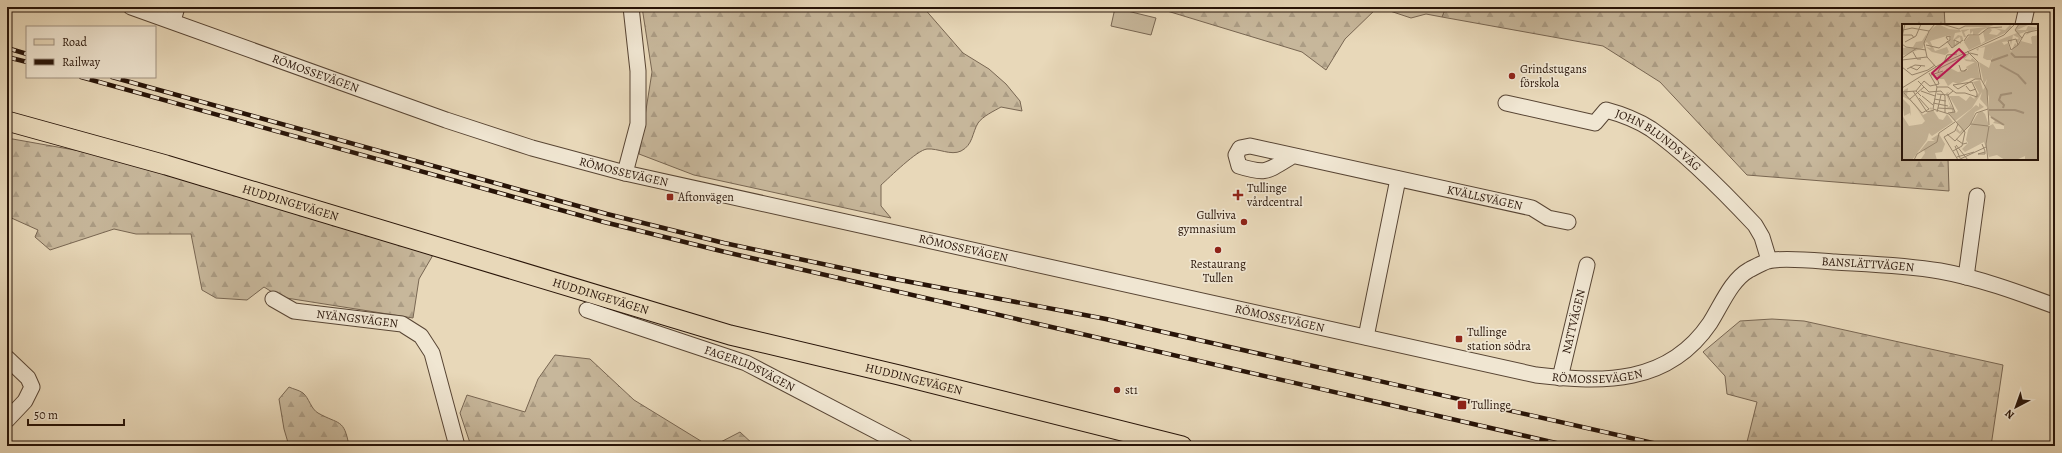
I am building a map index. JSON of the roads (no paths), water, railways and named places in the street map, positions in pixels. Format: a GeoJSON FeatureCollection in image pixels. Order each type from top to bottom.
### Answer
{"type":"FeatureCollection","features":[{"type":"Feature","properties":{"kind":"main road","name":"HUDDINGEVÄGEN"},"geometry":{"type":"LineString","coordinates":[[13,124],[166,165],[730,335],[899,375],[1177,445]]}},
{"type":"Feature","properties":{"kind":"street","name":"RÖMOSSEVÄGEN"},"geometry":{"type":"LineString","coordinates":[[130,7],[446,120],[532,148],[625,173],[1529,374],[1560,378],[1605,380],[1626,377],[1662,366],[1676,359],[1692,344],[1709,324],[1735,283],[1747,271],[1769,260]]}},
{"type":"Feature","properties":{"kind":"street"},"geometry":{"type":"LineString","coordinates":[[173,22],[177,7]]}},
{"type":"Feature","properties":{"kind":"street"},"geometry":{"type":"LineString","coordinates":[[625,173],[638,124],[638,71],[631,7]]}},
{"type":"Feature","properties":{"kind":"street"},"geometry":{"type":"LineString","coordinates":[[2023,24],[2027,7]]}},
{"type":"Feature","properties":{"kind":"street","name":"JOHN BLUNDS VÄG"},"geometry":{"type":"LineString","coordinates":[[1506,103],[1595,123],[1606,110],[1623,115],[1650,129],[1684,157],[1756,225],[1762,237],[1769,260]]}},
{"type":"Feature","properties":{"kind":"street","name":"KVÄLLSVÄGEN"},"geometry":{"type":"LineString","coordinates":[[1291,156],[1353,168],[1532,208],[1548,218],[1568,222]]}},
{"type":"Feature","properties":{"kind":"street"},"geometry":{"type":"LineString","coordinates":[[1366,337],[1398,179]]}},
{"type":"Feature","properties":{"kind":"street"},"geometry":{"type":"LineString","coordinates":[[1966,277],[1976,196]]}},
{"type":"Feature","properties":{"kind":"street","name":"BANSLÄTTVÄGEN"},"geometry":{"type":"LineString","coordinates":[[1769,260],[1805,260],[1899,265],[1966,277],[1994,284],[2055,306]]}},
{"type":"Feature","properties":{"kind":"street","name":"NATTVÄGEN"},"geometry":{"type":"LineString","coordinates":[[1560,378],[1587,265]]}},
{"type":"Feature","properties":{"kind":"street","name":"NYÄNGSVÄGEN"},"geometry":{"type":"LineString","coordinates":[[273,299],[294,311],[402,324],[421,336],[432,352],[458,446]]}},
{"type":"Feature","properties":{"kind":"street","name":"FAGERLIDSVÄGEN"},"geometry":{"type":"LineString","coordinates":[[587,310],[746,363],[905,446]]}},
{"type":"Feature","properties":{"kind":"street"},"geometry":{"type":"LineString","coordinates":[[7,358],[28,378],[32,388],[25,401],[7,420]]}},
{"type":"Feature","properties":{"kind":"railway"},"geometry":{"type":"LineString","coordinates":[[7,48],[26,54]]}},
{"type":"Feature","properties":{"kind":"railway"},"geometry":{"type":"LineString","coordinates":[[7,57],[26,62]]}},
{"type":"Feature","properties":{"kind":"railway"},"geometry":{"type":"LineString","coordinates":[[85,78],[604,222],[721,251],[1569,446]]}},
{"type":"Feature","properties":{"kind":"railway"},"geometry":{"type":"LineString","coordinates":[[116,78],[607,214],[724,243],[884,277],[1106,319],[1666,446]]}},
{"type":"Feature","properties":{"kind":"place","name":"Grindstugans förskola"},"geometry":{"type":"Point","coordinates":[1512,76]}},
{"type":"Feature","properties":{"kind":"place","name":"Tullinge vårdcentral"},"geometry":{"type":"Point","coordinates":[1238,195]}},
{"type":"Feature","properties":{"kind":"place","name":"Aftonvägen"},"geometry":{"type":"Point","coordinates":[670,197]}},
{"type":"Feature","properties":{"kind":"place","name":"Gullviva gymnasium"},"geometry":{"type":"Point","coordinates":[1244,222]}},
{"type":"Feature","properties":{"kind":"place","name":"Restaurang Tullen"},"geometry":{"type":"Point","coordinates":[1218,250]}},
{"type":"Feature","properties":{"kind":"place","name":"Tullinge station södra"},"geometry":{"type":"Point","coordinates":[1459,339]}},
{"type":"Feature","properties":{"kind":"place","name":"st1"},"geometry":{"type":"Point","coordinates":[1117,390]}},
{"type":"Feature","properties":{"kind":"place","name":"Tullinge"},"geometry":{"type":"Point","coordinates":[1462,405]}}]}
